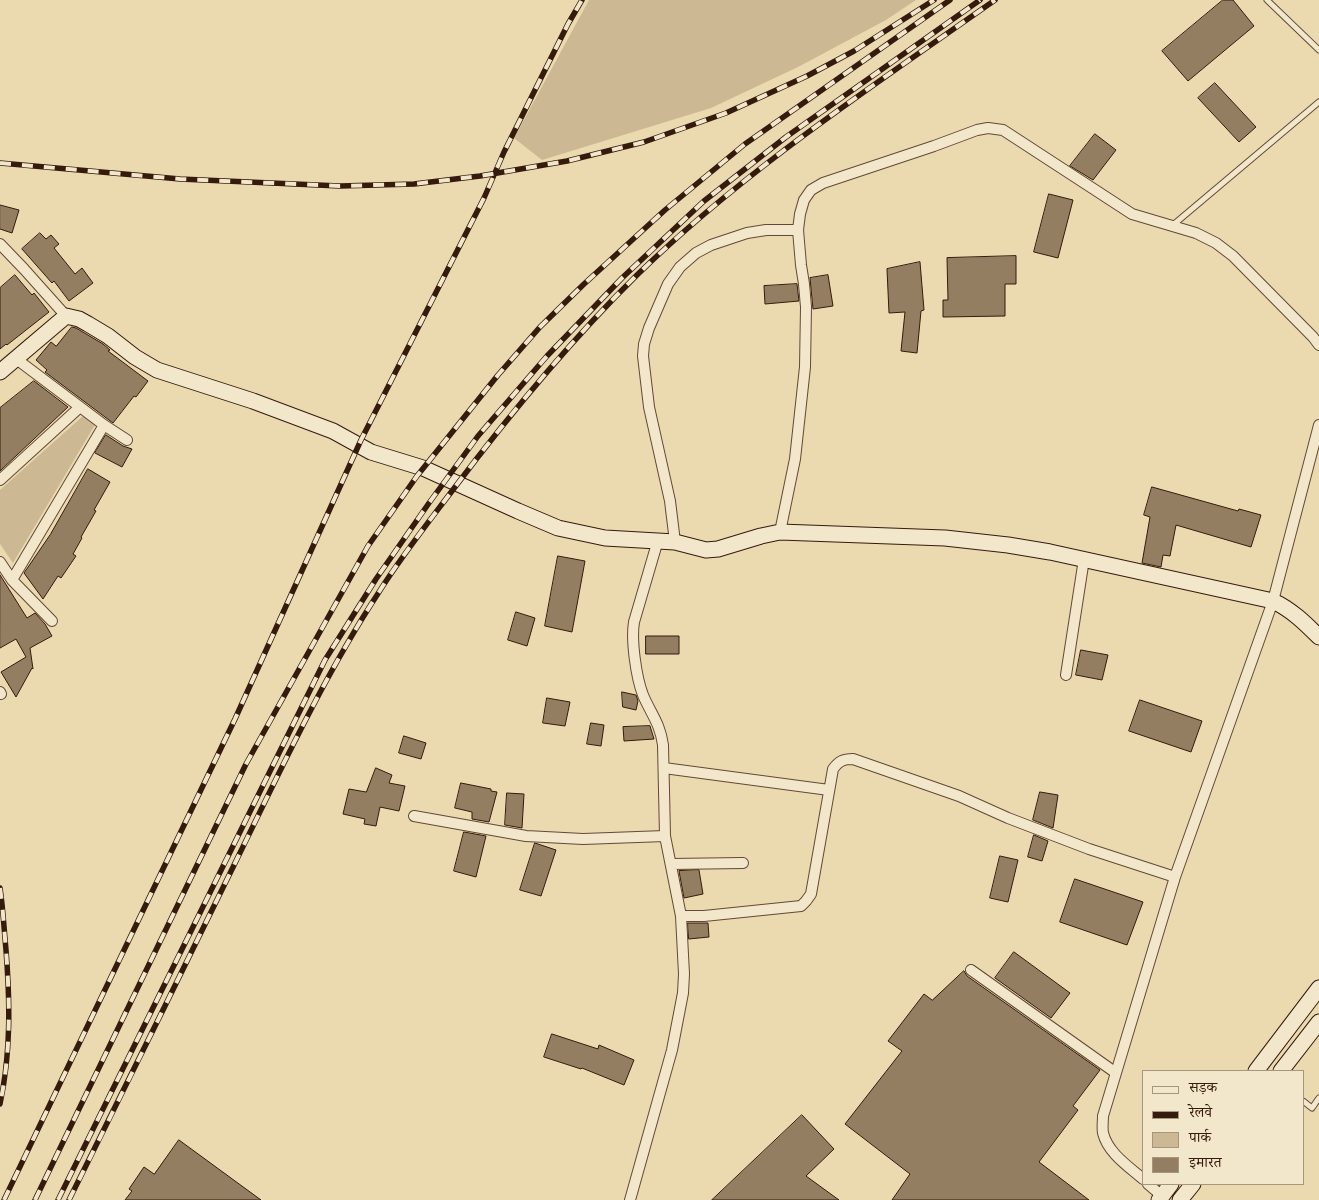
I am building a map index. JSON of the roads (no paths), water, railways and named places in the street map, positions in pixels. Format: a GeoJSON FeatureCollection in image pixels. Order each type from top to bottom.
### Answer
{"type":"FeatureCollection","features":[{"type":"Feature","properties":{"kind":"street"},"geometry":{"type":"LineString","coordinates":[[780,532],[795,459],[805,367],[806,307],[798,230],[800,214],[804,200],[812,190],[824,182],[978,130],[988,128],[1003,130],[1132,214],[1196,233],[1216,243],[1232,256],[1319,345]]}},
{"type":"Feature","properties":{"kind":"street"},"geometry":{"type":"LineString","coordinates":[[675,542],[670,501],[649,407],[643,356],[644,344],[649,328],[668,284],[680,267],[696,253],[711,245],[747,233],[766,230],[798,230]]}},
{"type":"Feature","properties":{"kind":"street"},"geometry":{"type":"LineString","coordinates":[[2,249],[66,316],[79,319],[88,324],[108,336],[134,357],[157,370],[253,401],[333,431],[372,452],[423,468],[558,528],[605,538],[675,542],[706,550],[718,550],[780,532],[945,538],[1016,546],[1084,559],[1273,601],[1297,615],[1319,637]]}},
{"type":"Feature","properties":{"kind":"street"},"geometry":{"type":"LineString","coordinates":[[0,372],[66,316]]}},
{"type":"Feature","properties":{"kind":"street"},"geometry":{"type":"LineString","coordinates":[[15,358],[127,440]]}},
{"type":"Feature","properties":{"kind":"street"},"geometry":{"type":"LineString","coordinates":[[0,480],[80,407]]}},
{"type":"Feature","properties":{"kind":"street"},"geometry":{"type":"LineString","coordinates":[[12,580],[104,425]]}},
{"type":"Feature","properties":{"kind":"street"},"geometry":{"type":"LineString","coordinates":[[1142,1178],[1108,1146],[1103,1132],[1103,1116],[1175,877],[1273,601],[1319,425]]}},
{"type":"Feature","properties":{"kind":"street"},"geometry":{"type":"LineString","coordinates":[[630,1200],[672,1050],[683,993],[684,974],[681,916],[665,836],[663,745],[657,722],[640,685],[632,631],[658,540]]}},
{"type":"Feature","properties":{"kind":"street"},"geometry":{"type":"LineString","coordinates":[[1066,675],[1084,559]]}},
{"type":"Feature","properties":{"kind":"street"},"geometry":{"type":"LineString","coordinates":[[0,562],[12,580],[52,621]]}},
{"type":"Feature","properties":{"kind":"street"},"geometry":{"type":"LineString","coordinates":[[681,916],[704,916],[801,906],[810,894],[819,854],[833,769],[844,759],[853,758],[958,796],[1008,818],[1071,842],[1175,877]]}},
{"type":"Feature","properties":{"kind":"street"},"geometry":{"type":"LineString","coordinates":[[664,768],[829,790]]}},
{"type":"Feature","properties":{"kind":"street"},"geometry":{"type":"LineString","coordinates":[[414,816],[526,836],[583,839],[665,836]]}},
{"type":"Feature","properties":{"kind":"street"},"geometry":{"type":"LineString","coordinates":[[671,864],[743,862]]}},
{"type":"Feature","properties":{"kind":"street"},"geometry":{"type":"LineString","coordinates":[[971,970],[1116,1073]]}},
{"type":"Feature","properties":{"kind":"street"},"geometry":{"type":"LineString","coordinates":[[1257,1070],[1319,988]]}},
{"type":"Feature","properties":{"kind":"street"},"geometry":{"type":"LineString","coordinates":[[1282,1070],[1319,1022]]}},
{"type":"Feature","properties":{"kind":"street"},"geometry":{"type":"LineString","coordinates":[[1150,1185],[1164,1193]]}},
{"type":"Feature","properties":{"kind":"street"},"geometry":{"type":"LineString","coordinates":[[1180,1200],[1192,1185]]}},
{"type":"Feature","properties":{"kind":"lane"},"geometry":{"type":"LineString","coordinates":[[1266,0],[1319,50]]}},
{"type":"Feature","properties":{"kind":"lane"},"geometry":{"type":"LineString","coordinates":[[1173,226],[1319,102]]}},
{"type":"Feature","properties":{"kind":"lane"},"geometry":{"type":"LineString","coordinates":[[1304,1102],[1312,1108],[1319,1098]]}},
{"type":"Feature","properties":{"kind":"railway"},"geometry":{"type":"LineString","coordinates":[[4,1200],[235,719],[361,440],[484,198],[504,152],[568,24],[582,0]]}},
{"type":"Feature","properties":{"kind":"railway"},"geometry":{"type":"LineString","coordinates":[[0,163],[180,179],[340,186],[414,184],[480,176],[567,161],[644,142],[726,113],[807,76],[854,51],[934,0]]}},
{"type":"Feature","properties":{"kind":"railway"},"geometry":{"type":"LineString","coordinates":[[35,1200],[246,764],[368,546],[417,476],[498,375],[540,327],[665,210],[745,144],[950,0]]}},
{"type":"Feature","properties":{"kind":"railway"},"geometry":{"type":"LineString","coordinates":[[58,1200],[325,660],[376,579],[478,436],[547,356],[622,278],[704,201],[786,137],[980,0]]}},
{"type":"Feature","properties":{"kind":"railway"},"geometry":{"type":"LineString","coordinates":[[69,1200],[287,757],[340,656],[387,579],[474,463],[541,379],[588,325],[638,274],[679,236],[722,199],[811,130],[995,0]]}},
{"type":"Feature","properties":{"kind":"railway"},"geometry":{"type":"LineString","coordinates":[[0,888],[9,1008],[8,1046],[0,1104]]}}]}
